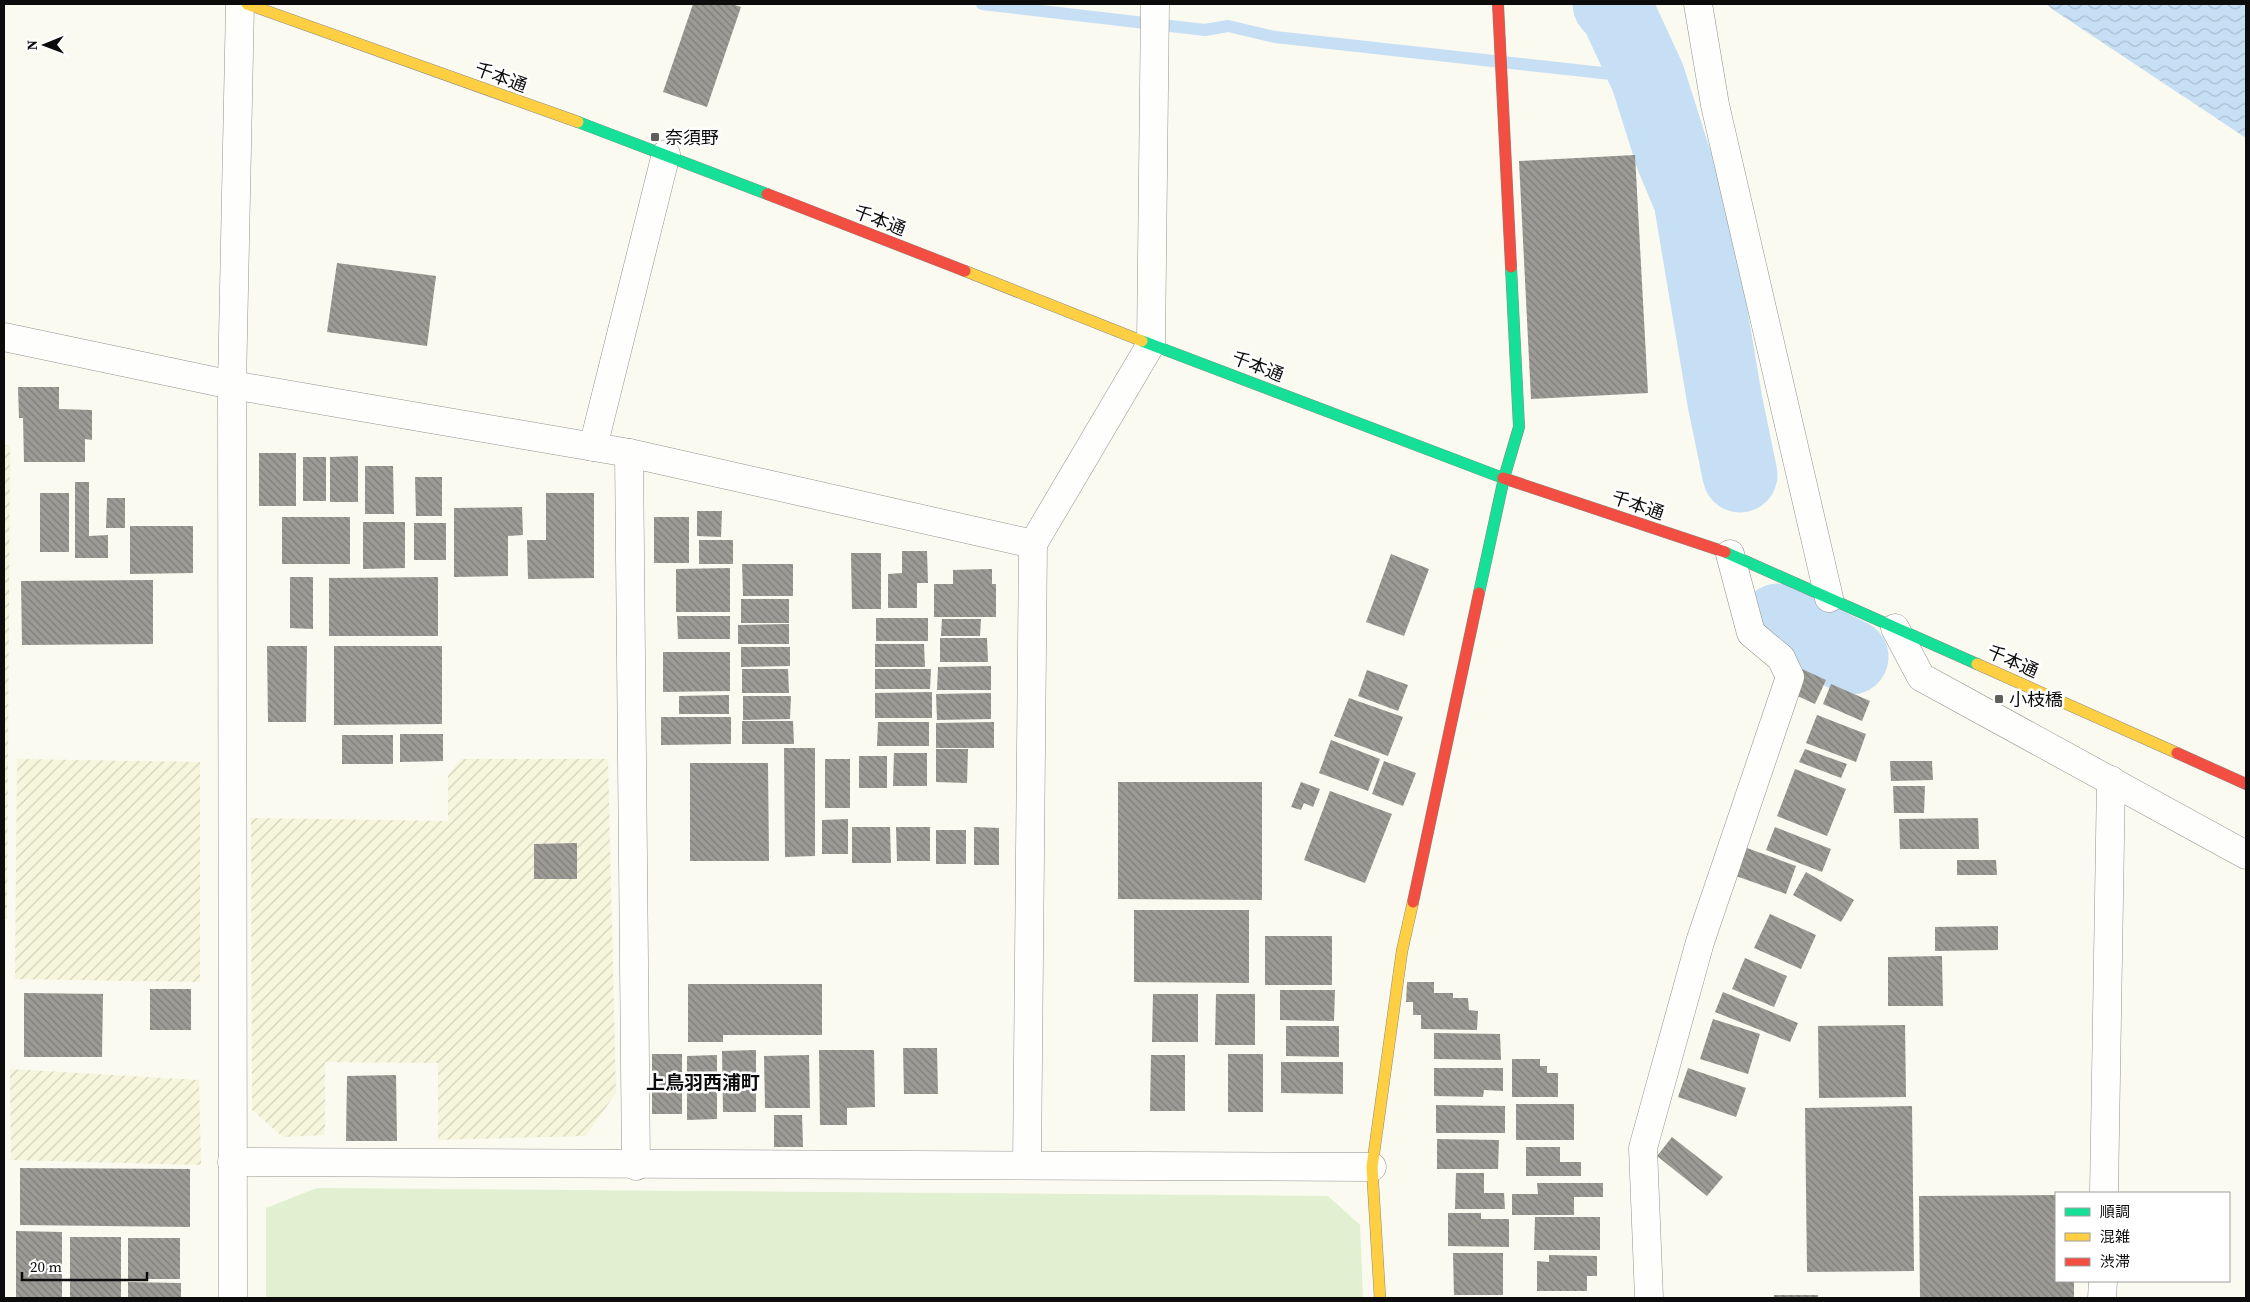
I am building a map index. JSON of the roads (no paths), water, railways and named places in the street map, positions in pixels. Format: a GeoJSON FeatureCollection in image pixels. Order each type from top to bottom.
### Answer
{"type":"FeatureCollection","features":[{"type":"Feature","properties":{"kind":"street"},"geometry":{"type":"LineString","coordinates":[[233,1298],[232,385],[240,4]]}},
{"type":"Feature","properties":{"kind":"street","name":"千本通"},"geometry":{"type":"LineString","coordinates":[[248,4],[666,154],[1151,344],[1504,478],[1730,554],[2246,784]]}},
{"type":"Feature","properties":{"kind":"street"},"geometry":{"type":"LineString","coordinates":[[1027,1164],[1032,544],[1151,344],[1155,4]]}},
{"type":"Feature","properties":{"kind":"street"},"geometry":{"type":"LineString","coordinates":[[1380,1298],[1372,1167],[1402,950],[1504,478],[1519,427],[1498,4]]}},
{"type":"Feature","properties":{"kind":"street"},"geometry":{"type":"LineString","coordinates":[[1698,4],[1715,105],[1829,598]]}},
{"type":"Feature","properties":{"kind":"street"},"geometry":{"type":"LineString","coordinates":[[592,447],[666,154]]}},
{"type":"Feature","properties":{"kind":"street"},"geometry":{"type":"LineString","coordinates":[[4,337],[232,385],[629,453],[1032,544]]}},
{"type":"Feature","properties":{"kind":"street"},"geometry":{"type":"LineString","coordinates":[[629,453],[636,1166]]}},
{"type":"Feature","properties":{"kind":"street"},"geometry":{"type":"LineString","coordinates":[[1650,1298],[1644,1148],[1700,942],[1790,677],[1781,658],[1751,633],[1730,554]]}},
{"type":"Feature","properties":{"kind":"street"},"geometry":{"type":"LineString","coordinates":[[1895,628],[1920,677],[2246,855]]}},
{"type":"Feature","properties":{"kind":"street"},"geometry":{"type":"LineString","coordinates":[[2104,1192],[2111,780]]}},
{"type":"Feature","properties":{"kind":"street"},"geometry":{"type":"LineString","coordinates":[[232,1162],[636,1166],[1027,1164],[1372,1167]]}},
{"type":"Feature","properties":{"kind":"street"},"geometry":{"type":"LineString","coordinates":[[2102,1298],[2103,1282]]}},
{"type":"Feature","properties":{"kind":"water"},"geometry":{"type":"Polygon","coordinates":[[[2047,4],[2246,4],[2246,138],[2052,9],[2047,4]]]}},
{"type":"Feature","properties":{"kind":"waterway"},"geometry":{"type":"LineString","coordinates":[[982,4],[1205,30],[1228,26],[1275,37],[1648,78]]}},
{"type":"Feature","properties":{"kind":"waterway"},"geometry":{"type":"LineString","coordinates":[[1610,4],[1618,13],[1648,78],[1673,157],[1691,200],[1725,402],[1740,475]]}},
{"type":"Feature","properties":{"kind":"waterway"},"geometry":{"type":"LineString","coordinates":[[1778,621],[1851,657]]}},
{"type":"Feature","properties":{"kind":"place","name":"奈須野"},"geometry":{"type":"Point","coordinates":[655,137]}},
{"type":"Feature","properties":{"kind":"place","name":"小枝橋"},"geometry":{"type":"Point","coordinates":[1999,699]}},
{"type":"Feature","properties":{"kind":"district","name":"上鳥羽西浦町"},"geometry":{"type":"Point","coordinates":[703,1082]}}]}
